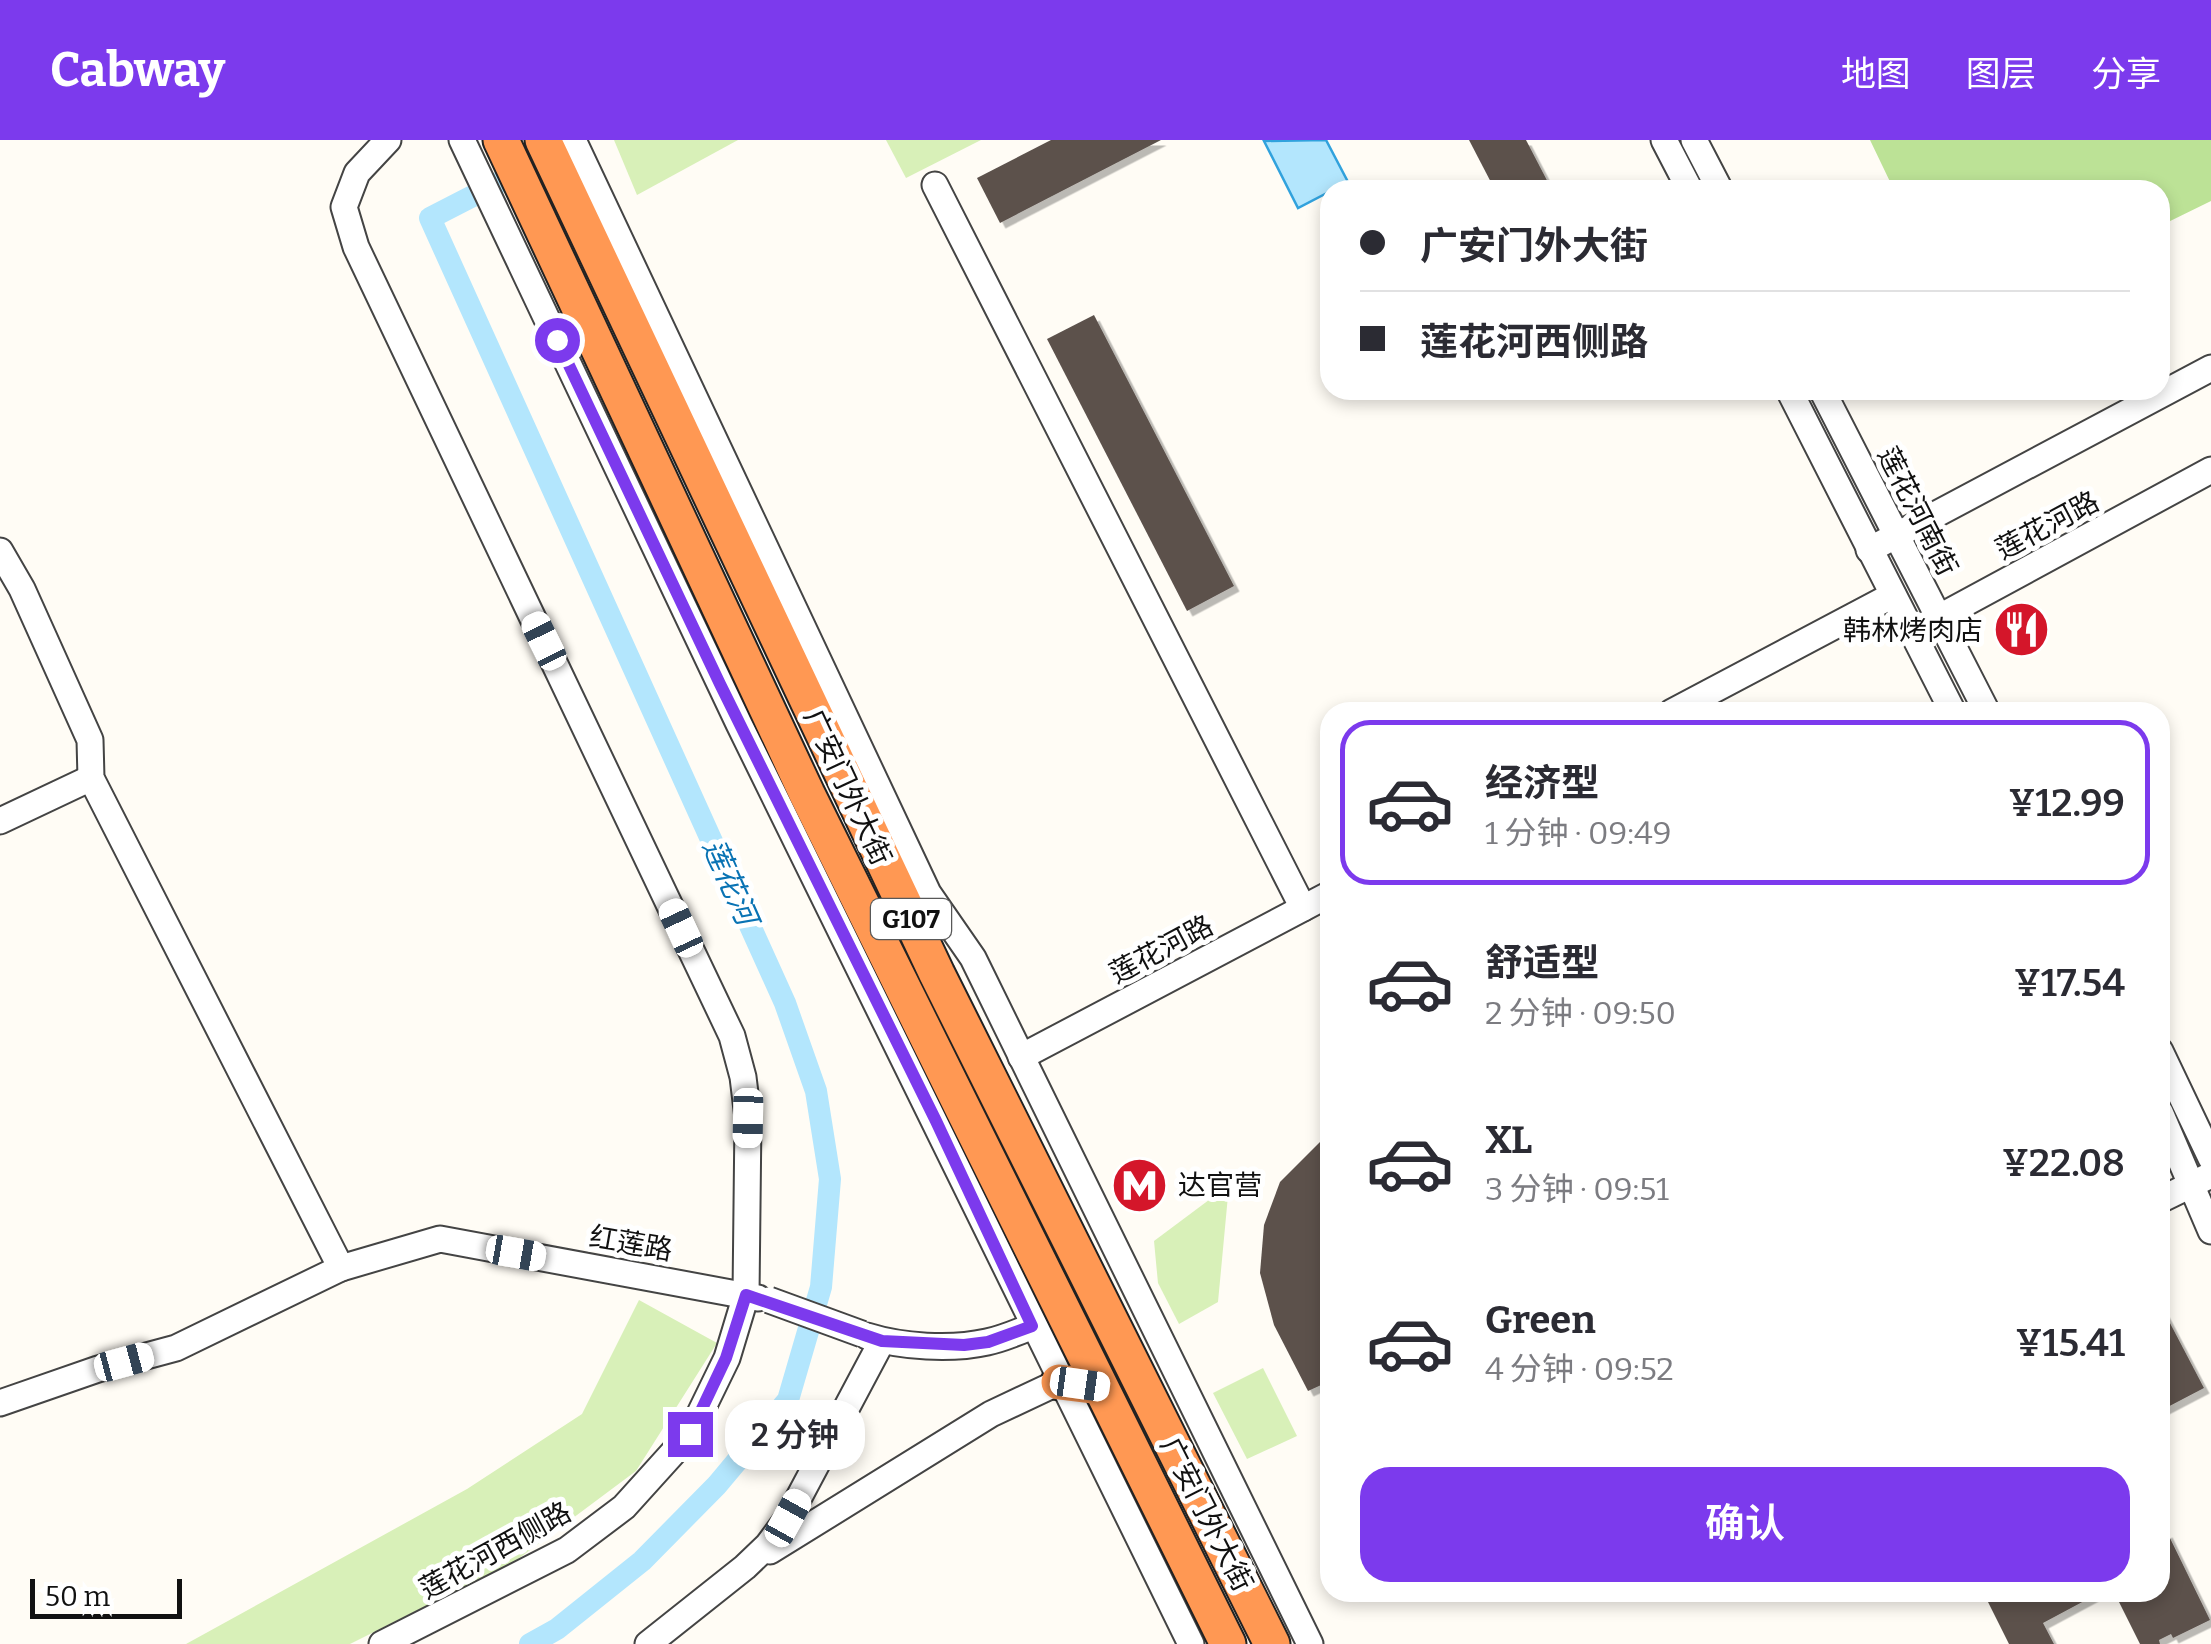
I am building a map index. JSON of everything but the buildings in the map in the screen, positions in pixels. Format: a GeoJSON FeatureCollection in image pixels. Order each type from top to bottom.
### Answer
{"type":"FeatureCollection","features":[{"type":"Feature","properties":{"kind":"highway","name":"广安门外大街"},"geometry":{"type":"LineString","coordinates":[[501,140],[774,727],[1100,1387],[1193,1623],[1228,1644]]}},
{"type":"Feature","properties":{"kind":"highway","name":"广安门外大街"},"geometry":{"type":"LineString","coordinates":[[543,140],[578,182],[937,974],[1272,1644]]}},
{"type":"Feature","properties":{"kind":"highway"},"geometry":{"type":"LineString","coordinates":[[1032,1326],[1043,1317],[1054,1294]]}},
{"type":"Feature","properties":{"kind":"highway"},"geometry":{"type":"LineString","coordinates":[[1060,1382],[1100,1387]]}},
{"type":"Feature","properties":{"kind":"street","name":"莲花河西侧路"},"geometry":{"type":"LineString","coordinates":[[382,1644],[567,1550],[624,1507],[690,1434],[758,1297],[748,1118],[732,1036],[356,247],[344,208],[357,172],[388,140]]}},
{"type":"Feature","properties":{"kind":"street"},"geometry":{"type":"LineString","coordinates":[[462,140],[720,684],[936,1121],[1032,1326],[1193,1623]]}},
{"type":"Feature","properties":{"kind":"street"},"geometry":{"type":"LineString","coordinates":[[573,140],[578,182]]}},
{"type":"Feature","properties":{"kind":"street"},"geometry":{"type":"LineString","coordinates":[[1664,140],[1685,180]]}},
{"type":"Feature","properties":{"kind":"street"},"geometry":{"type":"LineString","coordinates":[[1694,140],[1715,180]]}},
{"type":"Feature","properties":{"kind":"street","name":"广安门外大街"},"geometry":{"type":"LineString","coordinates":[[578,182],[928,893],[973,958],[1310,1644]]}},
{"type":"Feature","properties":{"kind":"street"},"geometry":{"type":"LineString","coordinates":[[935,185],[1303,908]]}},
{"type":"Feature","properties":{"kind":"street"},"geometry":{"type":"LineString","coordinates":[[2170,390],[2211,368]]}},
{"type":"Feature","properties":{"kind":"street"},"geometry":{"type":"LineString","coordinates":[[1794,400],[1949,702]]}},
{"type":"Feature","properties":{"kind":"street","name":"莲花河南街"},"geometry":{"type":"LineString","coordinates":[[1827,400],[1983,702]]}},
{"type":"Feature","properties":{"kind":"street"},"geometry":{"type":"LineString","coordinates":[[1870,550],[2150,400]]}},
{"type":"Feature","properties":{"kind":"street","name":"莲花河路"},"geometry":{"type":"LineString","coordinates":[[1912,632],[2211,470]]}},
{"type":"Feature","properties":{"kind":"street"},"geometry":{"type":"LineString","coordinates":[[0,551],[22,589],[90,740],[91,778],[341,1268]]}},
{"type":"Feature","properties":{"kind":"street"},"geometry":{"type":"LineString","coordinates":[[1691,702],[1893,595]]}},
{"type":"Feature","properties":{"kind":"street"},"geometry":{"type":"LineString","coordinates":[[0,821],[91,778]]}},
{"type":"Feature","properties":{"kind":"street","name":"莲花河路"},"geometry":{"type":"LineString","coordinates":[[1021,1057],[1320,899]]}},
{"type":"Feature","properties":{"kind":"street"},"geometry":{"type":"LineString","coordinates":[[2170,1072],[2211,1158]]}},
{"type":"Feature","properties":{"kind":"street"},"geometry":{"type":"LineString","coordinates":[[2170,1128],[2202,1179],[2211,1230]]}},
{"type":"Feature","properties":{"kind":"street"},"geometry":{"type":"LineString","coordinates":[[2170,1195],[2202,1179]]}},
{"type":"Feature","properties":{"kind":"street","name":"红莲路"},"geometry":{"type":"LineString","coordinates":[[0,1403],[98,1369],[176,1348],[341,1268],[440,1239],[758,1297],[872,1338],[964,1345],[988,1342],[1032,1326]]}},
{"type":"Feature","properties":{"kind":"street"},"geometry":{"type":"LineString","coordinates":[[648,1644],[745,1567],[788,1518],[872,1338]]}},
{"type":"Feature","properties":{"kind":"street"},"geometry":{"type":"LineString","coordinates":[[745,1567],[992,1414],[1060,1382]]}},
{"type":"Feature","properties":{"kind":"green space"},"geometry":{"type":"Polygon","coordinates":[[[614,140],[738,140],[637,195],[614,140]]]}},
{"type":"Feature","properties":{"kind":"green space"},"geometry":{"type":"Polygon","coordinates":[[[886,140],[981,140],[906,178],[886,140]]]}},
{"type":"Feature","properties":{"kind":"green space"},"geometry":{"type":"Polygon","coordinates":[[[1870,140],[2211,140],[2211,201],[2170,221],[2170,180],[1889,180],[1870,140]]]}},
{"type":"Feature","properties":{"kind":"green space"},"geometry":{"type":"Polygon","coordinates":[[[1229,1185],[1218,1302],[1179,1324],[1158,1283],[1154,1241],[1229,1185]]]}},
{"type":"Feature","properties":{"kind":"green space"},"geometry":{"type":"Polygon","coordinates":[[[639,1300],[717,1343],[636,1471],[514,1562],[350,1644],[186,1644],[467,1489],[582,1414],[639,1300]]]}},
{"type":"Feature","properties":{"kind":"green space"},"geometry":{"type":"Polygon","coordinates":[[[1263,1368],[1297,1436],[1247,1459],[1213,1393],[1263,1368]]]}},
{"type":"Feature","properties":{"kind":"water"},"geometry":{"type":"Polygon","coordinates":[[[1326,140],[1347,180],[1320,180],[1320,197],[1298,208],[1264,141],[1326,140]]]}},
{"type":"Feature","properties":{"kind":"waterway","name":"莲花河"},"geometry":{"type":"LineString","coordinates":[[530,1644],[557,1629],[642,1561],[717,1485],[788,1400],[821,1287],[830,1179],[816,1091],[785,1003],[430,218],[560,151]]}},
{"type":"Feature","properties":{"kind":"place","name":"韩林烤肉店"},"geometry":{"type":"Point","coordinates":[2022,630]}},
{"type":"Feature","properties":{"kind":"place","name":"达官营"},"geometry":{"type":"Point","coordinates":[1139,1185]}},
{"type":"Feature","properties":{"kind":"route"},"geometry":{"type":"LineString","coordinates":[[557,340],[1032,1326],[988,1342],[964,1345],[882,1341],[746,1295],[726,1358],[690,1434]]}}]}
